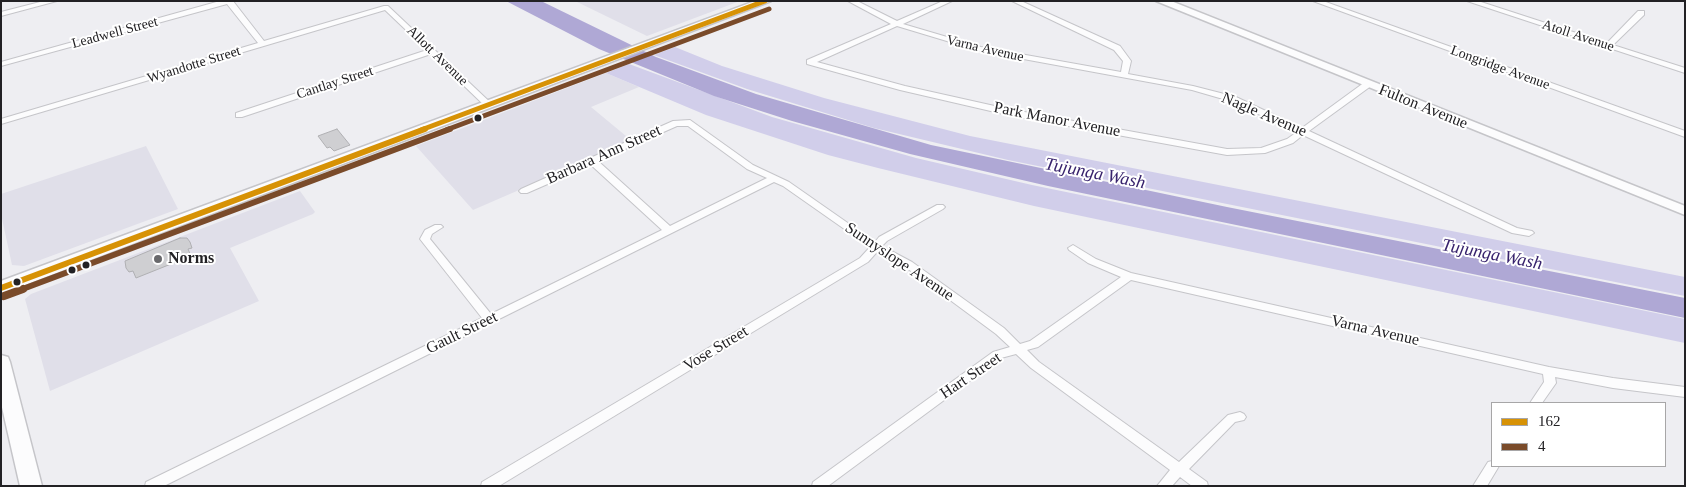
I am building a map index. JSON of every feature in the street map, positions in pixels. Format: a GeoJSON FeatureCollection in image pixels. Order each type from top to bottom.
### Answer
{"type":"FeatureCollection","features":[{"type":"Feature","properties":{"kind":"main road"},"geometry":{"type":"LineString","coordinates":[[1,288],[766,1]]}},
{"type":"Feature","properties":{"kind":"main road"},"geometry":{"type":"LineString","coordinates":[[1,362],[31,486]]}},
{"type":"Feature","properties":{"kind":"street"},"geometry":{"type":"LineString","coordinates":[[1,14],[54,1]]}},
{"type":"Feature","properties":{"kind":"street"},"geometry":{"type":"LineString","coordinates":[[229,1],[263,44]]}},
{"type":"Feature","properties":{"kind":"street","name":"Leadwell Street"},"geometry":{"type":"LineString","coordinates":[[1,64],[229,1]]}},
{"type":"Feature","properties":{"kind":"street","name":"Varna Avenue"},"geometry":{"type":"LineString","coordinates":[[851,1],[897,24],[980,50],[1124,76]]}},
{"type":"Feature","properties":{"kind":"street"},"geometry":{"type":"LineString","coordinates":[[897,24],[949,1]]}},
{"type":"Feature","properties":{"kind":"street"},"geometry":{"type":"LineString","coordinates":[[1014,1],[1117,48],[1127,61],[1124,76]]}},
{"type":"Feature","properties":{"kind":"street","name":"Fulton Avenue"},"geometry":{"type":"LineString","coordinates":[[1161,1],[1685,211]]}},
{"type":"Feature","properties":{"kind":"street","name":"Longridge Avenue"},"geometry":{"type":"LineString","coordinates":[[1316,1],[1685,134]]}},
{"type":"Feature","properties":{"kind":"street","name":"Atoll Avenue"},"geometry":{"type":"LineString","coordinates":[[1470,1],[1483,3],[1685,71]]}},
{"type":"Feature","properties":{"kind":"street","name":"Wyandotte Street"},"geometry":{"type":"LineString","coordinates":[[1,122],[386,7]]}},
{"type":"Feature","properties":{"kind":"street","name":"Allott Avenue"},"geometry":{"type":"LineString","coordinates":[[386,7],[489,105]]}},
{"type":"Feature","properties":{"kind":"street"},"geometry":{"type":"LineString","coordinates":[[1608,46],[1640,13]]}},
{"type":"Feature","properties":{"kind":"street","name":"Park Manor Avenue"},"geometry":{"type":"LineString","coordinates":[[897,24],[810,62],[903,88],[1008,112],[1227,152],[1244,153],[1276,147],[1303,131]]}},
{"type":"Feature","properties":{"kind":"street","name":"Cantlay Street"},"geometry":{"type":"LineString","coordinates":[[238,115],[432,51]]}},
{"type":"Feature","properties":{"kind":"street","name":"Nagle Avenue"},"geometry":{"type":"LineString","coordinates":[[1124,76],[1193,88],[1222,96],[1303,131],[1515,231],[1529,233]]}},
{"type":"Feature","properties":{"kind":"street"},"geometry":{"type":"LineString","coordinates":[[1303,131],[1368,84]]}},
{"type":"Feature","properties":{"kind":"street","name":"Barbara Ann Street"},"geometry":{"type":"LineString","coordinates":[[524,191],[644,137],[685,121]]}},
{"type":"Feature","properties":{"kind":"street","name":"Sunnyslope Avenue"},"geometry":{"type":"LineString","coordinates":[[685,121],[750,168],[790,186],[875,247],[908,264],[1000,331],[1035,365],[1202,486]]}},
{"type":"Feature","properties":{"kind":"street"},"geometry":{"type":"LineString","coordinates":[[592,161],[670,230]]}},
{"type":"Feature","properties":{"kind":"street","name":"Gault Street"},"geometry":{"type":"LineString","coordinates":[[151,486],[773,179]]}},
{"type":"Feature","properties":{"kind":"street","name":"Vose Street"},"geometry":{"type":"LineString","coordinates":[[487,486],[864,260],[883,238],[940,207]]}},
{"type":"Feature","properties":{"kind":"street"},"geometry":{"type":"LineString","coordinates":[[438,226],[425,236],[489,319]]}},
{"type":"Feature","properties":{"kind":"street","name":"Varna Avenue"},"geometry":{"type":"LineString","coordinates":[[1073,248],[1092,261],[1129,276],[1549,370],[1613,383],[1685,392]]}},
{"type":"Feature","properties":{"kind":"street","name":"Hart Street"},"geometry":{"type":"LineString","coordinates":[[818,486],[997,355],[1034,344],[1129,276]]}},
{"type":"Feature","properties":{"kind":"street"},"geometry":{"type":"LineString","coordinates":[[1537,402],[1550,383],[1549,370]]}},
{"type":"Feature","properties":{"kind":"street"},"geometry":{"type":"LineString","coordinates":[[1163,486],[1232,418],[1240,417]]}},
{"type":"Feature","properties":{"kind":"street"},"geometry":{"type":"LineString","coordinates":[[1479,486],[1492,467]]}},
{"type":"Feature","properties":{"kind":"shaded area"},"geometry":{"type":"Polygon","coordinates":[[[506,1],[541,1],[656,57],[756,94],[931,145],[1227,207],[1685,298],[1685,318],[1048,186],[910,154],[792,121],[714,96],[599,49],[506,1]]]}},
{"type":"Feature","properties":{"kind":"shaded area"},"geometry":{"type":"Polygon","coordinates":[[[575,1],[740,1],[647,36],[575,1]]]}},
{"type":"Feature","properties":{"kind":"shaded area"},"geometry":{"type":"Polygon","coordinates":[[[675,47],[722,66],[824,98],[970,136],[1685,277],[1685,296],[1008,160],[874,128],[747,89],[654,55],[675,47]]]}},
{"type":"Feature","properties":{"kind":"shaded area"},"geometry":{"type":"Polygon","coordinates":[[[629,64],[772,117],[916,158],[1032,185],[1685,319],[1685,343],[1034,206],[828,155],[706,115],[606,73],[629,64]]]}},
{"type":"Feature","properties":{"kind":"shaded area"},"geometry":{"type":"Polygon","coordinates":[[[606,73],[639,87],[591,107],[632,141],[473,210],[416,146],[606,73]]]}},
{"type":"Feature","properties":{"kind":"shaded area"},"geometry":{"type":"Polygon","coordinates":[[[146,146],[178,209],[24,266],[12,265],[1,214],[1,194],[146,146]]]}},
{"type":"Feature","properties":{"kind":"shaded area"},"geometry":{"type":"Polygon","coordinates":[[[300,191],[315,212],[313,214],[230,248],[259,301],[50,391],[25,299],[31,294],[300,191]]]}},
{"type":"Feature","properties":{"kind":"building"},"geometry":{"type":"Polygon","coordinates":[[[337,129],[350,145],[334,151],[330,147],[327,148],[318,136],[337,129]]]}},
{"type":"Feature","properties":{"kind":"building","name":"Norms"},"geometry":{"type":"Polygon","coordinates":[[[180,238],[187,238],[190,242],[192,248],[188,249],[191,256],[136,278],[133,271],[129,272],[126,268],[125,261],[180,238]]]}},
{"type":"Feature","properties":{"kind":"transit line","name":"162"},"geometry":{"type":"LineString","coordinates":[[1,288],[765,1]]}},
{"type":"Feature","properties":{"kind":"transit line","name":"4"},"geometry":{"type":"LineString","coordinates":[[4,296],[769,9]]}},
{"type":"Feature","properties":{"kind":"place","name":"Norms"},"geometry":{"type":"Point","coordinates":[158,259]}},
{"type":"Feature","properties":{"kind":"water label","name":"Tujunga Wash"},"geometry":{"type":"Point","coordinates":[1095,174]}},
{"type":"Feature","properties":{"kind":"water label","name":"Tujunga Wash"},"geometry":{"type":"Point","coordinates":[1492,255]}}]}
